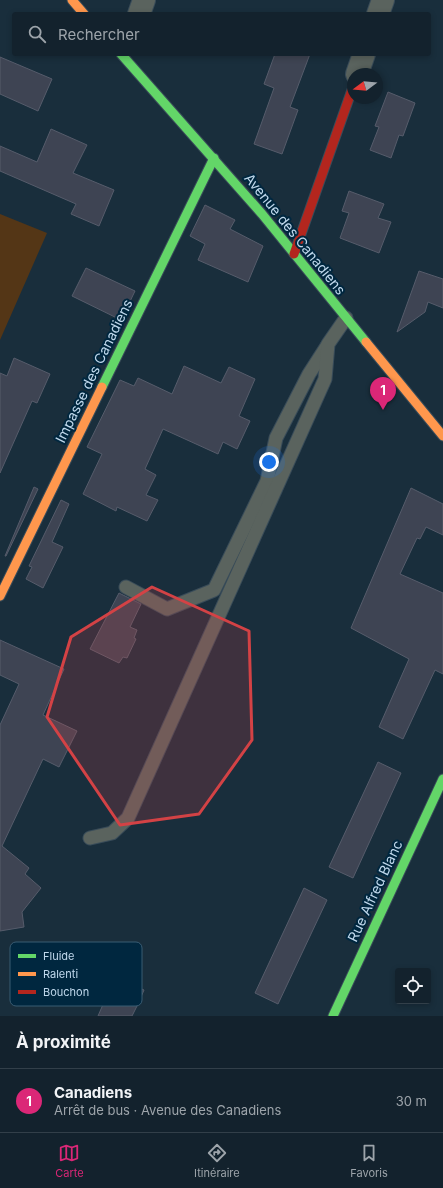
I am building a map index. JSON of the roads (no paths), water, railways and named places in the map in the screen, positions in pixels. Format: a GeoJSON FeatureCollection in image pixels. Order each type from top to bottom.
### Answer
{"type":"FeatureCollection","features":[{"type":"Feature","properties":{"kind":"street"},"geometry":{"type":"LineString","coordinates":[[72,0],[82,12]]}},
{"type":"Feature","properties":{"kind":"street"},"geometry":{"type":"LineString","coordinates":[[140,12],[144,0]]}},
{"type":"Feature","properties":{"kind":"street"},"geometry":{"type":"LineString","coordinates":[[379,12],[383,0]]}},
{"type":"Feature","properties":{"kind":"street","name":"Avenue des Canadiens"},"geometry":{"type":"LineString","coordinates":[[123,56],[262,214],[443,436]]}},
{"type":"Feature","properties":{"kind":"street"},"geometry":{"type":"LineString","coordinates":[[359,68],[363,56]]}},
{"type":"Feature","properties":{"kind":"street"},"geometry":{"type":"LineString","coordinates":[[294,254],[347,104]]}},
{"type":"Feature","properties":{"kind":"street","name":"Impasse des Canadiens"},"geometry":{"type":"LineString","coordinates":[[0,596],[214,158]]}},
{"type":"Feature","properties":{"kind":"street","name":"Rue Alfred Blanc"},"geometry":{"type":"LineString","coordinates":[[333,1016],[443,779]]}},
{"type":"Feature","properties":{"kind":"lane"},"geometry":{"type":"LineString","coordinates":[[126,587],[167,609],[214,590],[267,481],[276,438],[309,374],[346,318]]}},
{"type":"Feature","properties":{"kind":"lane"},"geometry":{"type":"LineString","coordinates":[[90,838],[112,833],[128,818],[325,379],[328,344]]}},
{"type":"Feature","properties":{"kind":"place","name":"Canadiens"},"geometry":{"type":"Point","coordinates":[383,410]}}]}
